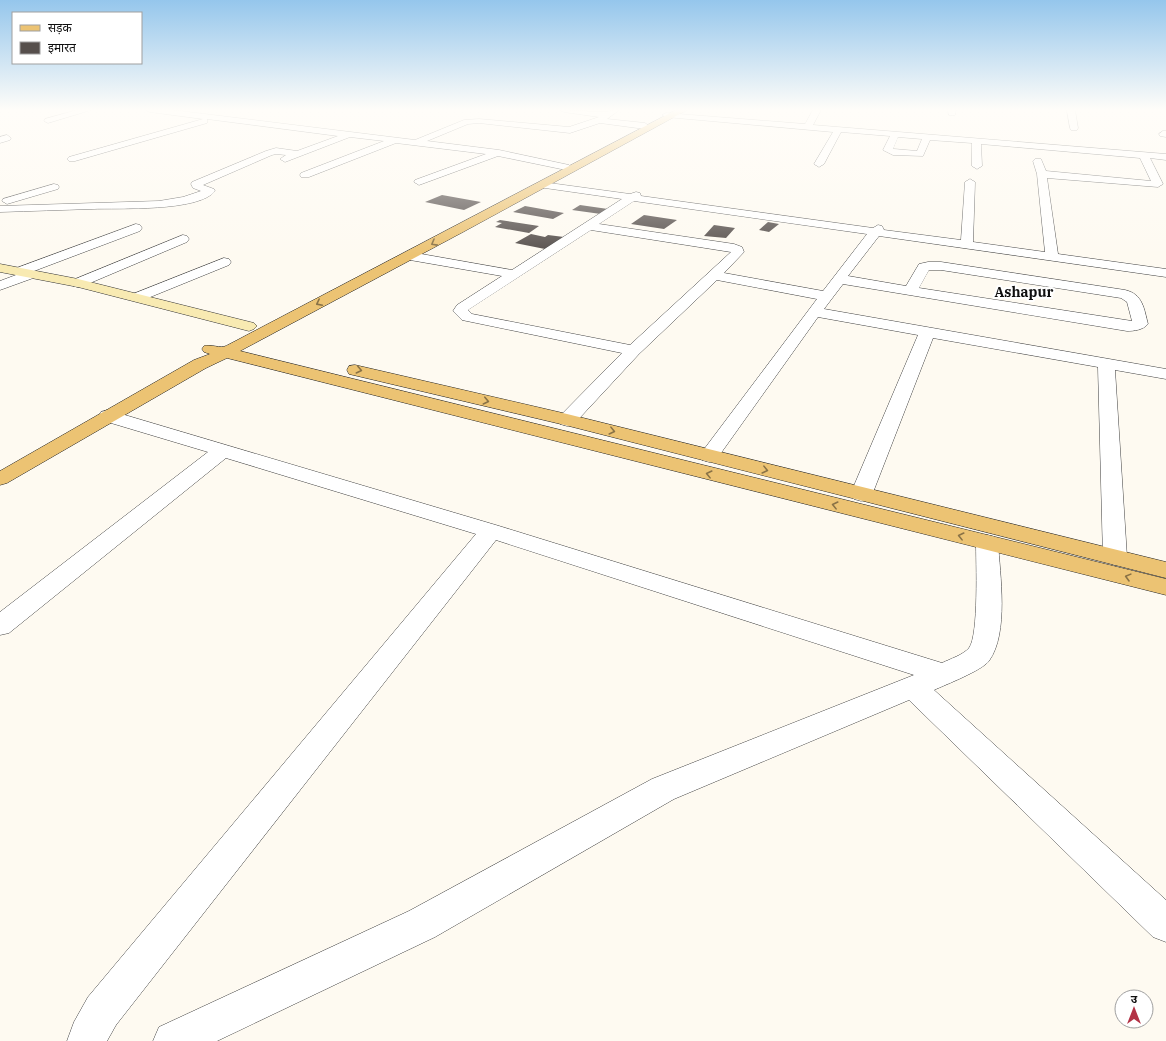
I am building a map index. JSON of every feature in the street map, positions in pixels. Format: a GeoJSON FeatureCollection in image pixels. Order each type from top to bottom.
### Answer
{"type":"FeatureCollection","features":[{"type":"Feature","properties":{"kind":"main road"},"geometry":{"type":"LineString","coordinates":[[0,479],[108,416],[286,307],[582,159]]}},
{"type":"Feature","properties":{"kind":"main road"},"geometry":{"type":"LineString","coordinates":[[226,345],[301,311],[410,256],[591,159]]}},
{"type":"Feature","properties":{"kind":"main road"},"geometry":{"type":"LineString","coordinates":[[0,268],[78,283],[138,297],[226,345],[709,474],[1166,587]]}},
{"type":"Feature","properties":{"kind":"main road"},"geometry":{"type":"LineString","coordinates":[[286,307],[301,311]]}},
{"type":"Feature","properties":{"kind":"main road"},"geometry":{"type":"LineString","coordinates":[[226,345],[567,420],[861,495],[1166,570]]}},
{"type":"Feature","properties":{"kind":"street"},"geometry":{"type":"LineString","coordinates":[[1,208],[155,205],[197,198],[210,191],[197,186],[196,184],[257,159]]}},
{"type":"Feature","properties":{"kind":"street"},"geometry":{"type":"LineString","coordinates":[[278,161],[285,159]]}},
{"type":"Feature","properties":{"kind":"street"},"geometry":{"type":"LineString","coordinates":[[305,175],[348,159]]}},
{"type":"Feature","properties":{"kind":"street"},"geometry":{"type":"LineString","coordinates":[[419,182],[484,159]]}},
{"type":"Feature","properties":{"kind":"street"},"geometry":{"type":"LineString","coordinates":[[526,159],[566,167]]}},
{"type":"Feature","properties":{"kind":"street"},"geometry":{"type":"LineString","coordinates":[[819,164],[822,159]]}},
{"type":"Feature","properties":{"kind":"street"},"geometry":{"type":"LineString","coordinates":[[977,159],[977,166]]}},
{"type":"Feature","properties":{"kind":"street"},"geometry":{"type":"LineString","coordinates":[[1037,159],[1042,174],[1052,255]]}},
{"type":"Feature","properties":{"kind":"street"},"geometry":{"type":"LineString","coordinates":[[1042,174],[1158,184],[1145,159]]}},
{"type":"Feature","properties":{"kind":"street"},"geometry":{"type":"LineString","coordinates":[[228,170],[256,170]]}},
{"type":"Feature","properties":{"kind":"street"},"geometry":{"type":"LineString","coordinates":[[967,242],[970,182]]}},
{"type":"Feature","properties":{"kind":"street"},"geometry":{"type":"LineString","coordinates":[[545,184],[876,231],[1166,269]]}},
{"type":"Feature","properties":{"kind":"street"},"geometry":{"type":"LineString","coordinates":[[1,208],[18,198],[54,187]]}},
{"type":"Feature","properties":{"kind":"street"},"geometry":{"type":"LineString","coordinates":[[0,194],[18,198]]}},
{"type":"Feature","properties":{"kind":"street"},"geometry":{"type":"LineString","coordinates":[[633,350],[467,316],[462,314],[460,311],[462,308],[512,274],[634,196]]}},
{"type":"Feature","properties":{"kind":"street"},"geometry":{"type":"LineString","coordinates":[[567,420],[633,350],[738,252],[738,250],[730,247],[589,226]]}},
{"type":"Feature","properties":{"kind":"street"},"geometry":{"type":"LineString","coordinates":[[0,286],[25,273],[136,228]]}},
{"type":"Feature","properties":{"kind":"street"},"geometry":{"type":"LineString","coordinates":[[876,231],[967,242],[1166,273]]}},
{"type":"Feature","properties":{"kind":"street"},"geometry":{"type":"LineString","coordinates":[[709,456],[814,312],[876,231]]}},
{"type":"Feature","properties":{"kind":"street"},"geometry":{"type":"LineString","coordinates":[[78,283],[183,239]]}},
{"type":"Feature","properties":{"kind":"street"},"geometry":{"type":"LineString","coordinates":[[410,256],[512,274]]}},
{"type":"Feature","properties":{"kind":"street"},"geometry":{"type":"LineString","coordinates":[[138,297],[224,262]]}},
{"type":"Feature","properties":{"kind":"street"},"geometry":{"type":"LineString","coordinates":[[839,279],[1127,326],[1140,324],[1134,300],[1125,294],[941,266],[924,267],[911,290]]}},
{"type":"Feature","properties":{"kind":"street"},"geometry":{"type":"LineString","coordinates":[[714,275],[826,296]]}},
{"type":"Feature","properties":{"kind":"street"},"geometry":{"type":"LineString","coordinates":[[814,312],[1166,374]]}},
{"type":"Feature","properties":{"kind":"street"},"geometry":{"type":"LineString","coordinates":[[861,495],[927,332]]}},
{"type":"Feature","properties":{"kind":"street"},"geometry":{"type":"LineString","coordinates":[[1106,364],[1115,557]]}},
{"type":"Feature","properties":{"kind":"street"},"geometry":{"type":"LineString","coordinates":[[108,416],[491,531],[944,674]]}},
{"type":"Feature","properties":{"kind":"street"},"geometry":{"type":"LineString","coordinates":[[0,626],[223,450]]}},
{"type":"Feature","properties":{"kind":"street"},"geometry":{"type":"LineString","coordinates":[[87,1041],[88,1036],[107,1004],[491,531]]}},
{"type":"Feature","properties":{"kind":"street"},"geometry":{"type":"LineString","coordinates":[[173,1041],[422,924],[663,790],[944,674],[979,654],[986,636],[988,609],[987,542]]}},
{"type":"Feature","properties":{"kind":"street"},"geometry":{"type":"LineString","coordinates":[[913,687],[1166,924]]}},
{"type":"Feature","properties":{"kind":"building"},"geometry":{"type":"Polygon","coordinates":[[[442,195],[481,202],[464,210],[425,202],[442,195]]]}},
{"type":"Feature","properties":{"kind":"building"},"geometry":{"type":"Polygon","coordinates":[[[580,205],[608,209],[601,214],[572,210],[580,205]]]}},
{"type":"Feature","properties":{"kind":"building"},"geometry":{"type":"Polygon","coordinates":[[[525,206],[564,213],[553,219],[513,212],[525,206]]]}},
{"type":"Feature","properties":{"kind":"building"},"geometry":{"type":"Polygon","coordinates":[[[644,215],[677,220],[664,229],[631,224],[644,215]]]}},
{"type":"Feature","properties":{"kind":"building"},"geometry":{"type":"Polygon","coordinates":[[[500,220],[539,226],[529,233],[495,227],[502,223],[496,222],[500,220]]]}},
{"type":"Feature","properties":{"kind":"building"},"geometry":{"type":"Polygon","coordinates":[[[768,222],[779,224],[769,232],[759,230],[768,222]]]}},
{"type":"Feature","properties":{"kind":"building"},"geometry":{"type":"Polygon","coordinates":[[[714,225],[735,228],[726,238],[704,236],[714,225]]]}},
{"type":"Feature","properties":{"kind":"building"},"geometry":{"type":"Polygon","coordinates":[[[531,234],[545,237],[548,235],[564,237],[545,249],[515,243],[531,234]]]}},
{"type":"Feature","properties":{"kind":"district","name":"Ashapur"},"geometry":{"type":"Point","coordinates":[1024,292]}}]}
